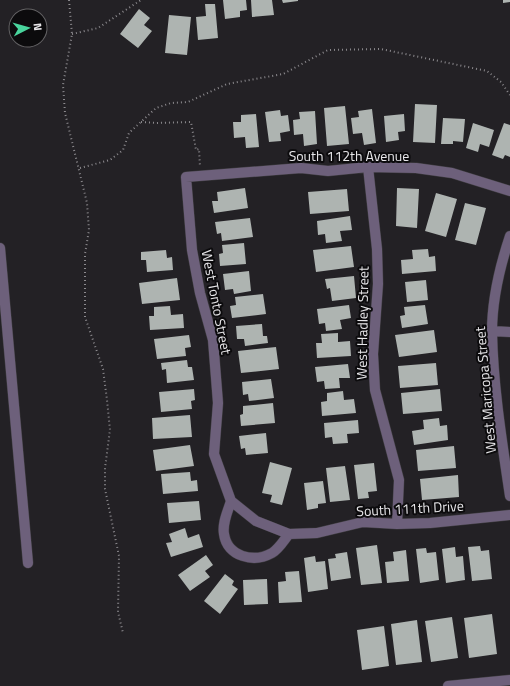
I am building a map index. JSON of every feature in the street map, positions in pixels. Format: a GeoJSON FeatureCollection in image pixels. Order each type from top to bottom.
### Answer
{"type":"FeatureCollection","features":[{"type":"Feature","properties":{"kind":"street","name":"South 112th Avenue"},"geometry":{"type":"LineString","coordinates":[[186,177],[301,168],[328,171],[368,167],[416,168],[452,173],[510,192]]}},
{"type":"Feature","properties":{"kind":"street","name":"West Hadley Street"},"geometry":{"type":"LineString","coordinates":[[368,167],[377,249],[378,284],[373,354],[375,390],[399,480],[396,524]]}},
{"type":"Feature","properties":{"kind":"street","name":"West Tonto Street"},"geometry":{"type":"LineString","coordinates":[[186,177],[194,257],[200,293],[213,340],[218,403],[214,454],[231,501]]}},
{"type":"Feature","properties":{"kind":"street","name":"West Maricopa Street"},"geometry":{"type":"LineString","coordinates":[[510,236],[498,278],[492,331],[495,381],[510,496]]}},
{"type":"Feature","properties":{"kind":"street"},"geometry":{"type":"LineString","coordinates":[[0,248],[28,563]]}},
{"type":"Feature","properties":{"kind":"street"},"geometry":{"type":"LineString","coordinates":[[492,331],[510,332]]}},
{"type":"Feature","properties":{"kind":"street","name":"South 111th Drive"},"geometry":{"type":"LineString","coordinates":[[231,501],[256,521],[289,534],[318,533],[363,522],[396,524],[430,523],[510,515]]}},
{"type":"Feature","properties":{"kind":"street"},"geometry":{"type":"LineString","coordinates":[[231,501],[224,524],[224,534],[229,547],[238,554],[247,558],[257,559],[274,553],[289,534]]}},
{"type":"Feature","properties":{"kind":"street"},"geometry":{"type":"LineString","coordinates":[[448,686],[510,680]]}},
{"type":"Feature","properties":{"kind":"path"},"geometry":{"type":"LineString","coordinates":[[69,0],[72,34],[63,85],[65,113],[74,154],[80,168],[87,203],[89,230],[85,254],[85,317],[102,369],[107,400],[110,430],[105,468],[105,489],[119,556],[118,612],[123,633]]}},
{"type":"Feature","properties":{"kind":"path"},"geometry":{"type":"LineString","coordinates":[[72,34],[98,28],[141,0]]}},
{"type":"Feature","properties":{"kind":"path"},"geometry":{"type":"LineString","coordinates":[[80,168],[110,160],[122,150],[129,132],[156,108],[171,103],[188,102],[227,84],[283,74],[328,50],[381,49],[486,70],[501,82],[510,95]]}},
{"type":"Feature","properties":{"kind":"path"},"geometry":{"type":"LineString","coordinates":[[140,122],[191,122],[196,150],[199,149],[200,176]]}},
{"type":"Feature","properties":{"kind":"building"},"geometry":{"type":"Polygon","coordinates":[[[223,0],[246,0],[247,10],[240,11],[240,17],[225,19],[223,0]]]}},
{"type":"Feature","properties":{"kind":"building"},"geometry":{"type":"Polygon","coordinates":[[[251,0],[272,0],[274,15],[252,17],[251,0]]]}},
{"type":"Feature","properties":{"kind":"building"},"geometry":{"type":"Polygon","coordinates":[[[282,0],[298,0],[298,1],[283,3],[282,0]]]}},
{"type":"Feature","properties":{"kind":"building"},"geometry":{"type":"Polygon","coordinates":[[[503,0],[510,0],[510,2],[503,3],[503,0]]]}},
{"type":"Feature","properties":{"kind":"building"},"geometry":{"type":"Polygon","coordinates":[[[205,4],[215,4],[218,38],[198,40],[196,17],[206,16],[205,4]]]}},
{"type":"Feature","properties":{"kind":"building"},"geometry":{"type":"Polygon","coordinates":[[[139,9],[150,18],[144,25],[152,31],[138,48],[120,34],[139,9]]]}},
{"type":"Feature","properties":{"kind":"building"},"geometry":{"type":"Polygon","coordinates":[[[169,15],[191,17],[187,55],[165,53],[169,15]]]}},
{"type":"Feature","properties":{"kind":"building"},"geometry":{"type":"Polygon","coordinates":[[[415,104],[437,105],[435,143],[413,142],[415,104]]]}},
{"type":"Feature","properties":{"kind":"building"},"geometry":{"type":"Polygon","coordinates":[[[345,106],[349,144],[327,146],[324,108],[345,106]]]}},
{"type":"Feature","properties":{"kind":"building"},"geometry":{"type":"Polygon","coordinates":[[[372,109],[376,143],[364,145],[362,133],[353,134],[351,118],[359,117],[358,111],[372,109]]]}},
{"type":"Feature","properties":{"kind":"building"},"geometry":{"type":"Polygon","coordinates":[[[280,110],[281,116],[288,115],[290,131],[280,133],[281,141],[269,142],[265,112],[280,110]]]}},
{"type":"Feature","properties":{"kind":"building"},"geometry":{"type":"Polygon","coordinates":[[[315,111],[317,144],[304,146],[303,134],[294,135],[293,120],[300,119],[299,112],[315,111]]]}},
{"type":"Feature","properties":{"kind":"building"},"geometry":{"type":"Polygon","coordinates":[[[256,114],[259,147],[246,148],[245,137],[234,138],[233,122],[241,122],[241,115],[256,114]]]}},
{"type":"Feature","properties":{"kind":"building"},"geometry":{"type":"Polygon","coordinates":[[[404,114],[405,131],[398,132],[399,140],[386,142],[384,116],[404,114]]]}},
{"type":"Feature","properties":{"kind":"building"},"geometry":{"type":"Polygon","coordinates":[[[443,118],[465,119],[463,142],[453,141],[453,144],[441,144],[443,118]]]}},
{"type":"Feature","properties":{"kind":"building"},"geometry":{"type":"Polygon","coordinates":[[[473,123],[494,130],[489,147],[480,144],[478,152],[466,148],[473,123]]]}},
{"type":"Feature","properties":{"kind":"building"},"geometry":{"type":"Polygon","coordinates":[[[504,123],[510,125],[510,157],[505,155],[503,159],[492,155],[504,123]]]}},
{"type":"Feature","properties":{"kind":"building"},"geometry":{"type":"Polygon","coordinates":[[[245,188],[248,208],[214,213],[212,201],[218,201],[217,192],[245,188]]]}},
{"type":"Feature","properties":{"kind":"building"},"geometry":{"type":"Polygon","coordinates":[[[397,188],[419,189],[417,228],[396,226],[397,188]]]}},
{"type":"Feature","properties":{"kind":"building"},"geometry":{"type":"Polygon","coordinates":[[[347,189],[349,211],[310,214],[308,192],[347,189]]]}},
{"type":"Feature","properties":{"kind":"building"},"geometry":{"type":"Polygon","coordinates":[[[436,193],[457,199],[446,237],[425,231],[436,193]]]}},
{"type":"Feature","properties":{"kind":"building"},"geometry":{"type":"Polygon","coordinates":[[[465,203],[486,208],[476,245],[455,240],[465,203]]]}},
{"type":"Feature","properties":{"kind":"building"},"geometry":{"type":"Polygon","coordinates":[[[350,216],[352,230],[340,231],[342,241],[326,243],[325,234],[318,235],[317,221],[350,216]]]}},
{"type":"Feature","properties":{"kind":"building"},"geometry":{"type":"Polygon","coordinates":[[[250,218],[253,237],[222,241],[221,233],[217,234],[215,222],[250,218]]]}},
{"type":"Feature","properties":{"kind":"building"},"geometry":{"type":"Polygon","coordinates":[[[244,243],[246,264],[220,266],[219,254],[223,253],[222,245],[244,243]]]}},
{"type":"Feature","properties":{"kind":"building"},"geometry":{"type":"Polygon","coordinates":[[[351,246],[354,267],[316,272],[313,250],[351,246]]]}},
{"type":"Feature","properties":{"kind":"building"},"geometry":{"type":"Polygon","coordinates":[[[428,249],[429,257],[435,256],[436,271],[402,274],[401,260],[413,259],[412,250],[428,249]]]}},
{"type":"Feature","properties":{"kind":"building"},"geometry":{"type":"Polygon","coordinates":[[[166,250],[167,258],[172,257],[173,270],[147,272],[146,260],[141,260],[141,252],[166,250]]]}},
{"type":"Feature","properties":{"kind":"building"},"geometry":{"type":"Polygon","coordinates":[[[249,271],[251,291],[234,294],[233,289],[225,290],[223,274],[249,271]]]}},
{"type":"Feature","properties":{"kind":"building"},"geometry":{"type":"Polygon","coordinates":[[[354,276],[356,298],[332,301],[330,288],[327,289],[325,279],[354,276]]]}},
{"type":"Feature","properties":{"kind":"building"},"geometry":{"type":"Polygon","coordinates":[[[177,278],[180,300],[142,304],[139,283],[177,278]]]}},
{"type":"Feature","properties":{"kind":"building"},"geometry":{"type":"Polygon","coordinates":[[[426,280],[428,300],[407,302],[405,282],[426,280]]]}},
{"type":"Feature","properties":{"kind":"building"},"geometry":{"type":"Polygon","coordinates":[[[263,294],[266,314],[232,318],[230,306],[236,305],[235,297],[263,294]]]}},
{"type":"Feature","properties":{"kind":"building"},"geometry":{"type":"Polygon","coordinates":[[[349,305],[351,318],[340,320],[342,329],[326,331],[325,323],[319,324],[317,309],[349,305]]]}},
{"type":"Feature","properties":{"kind":"building"},"geometry":{"type":"Polygon","coordinates":[[[425,305],[428,324],[402,328],[400,316],[405,315],[404,307],[425,305]]]}},
{"type":"Feature","properties":{"kind":"building"},"geometry":{"type":"Polygon","coordinates":[[[170,306],[171,315],[183,314],[184,328],[150,330],[149,316],[154,316],[154,307],[170,306]]]}},
{"type":"Feature","properties":{"kind":"building"},"geometry":{"type":"Polygon","coordinates":[[[262,324],[263,336],[267,336],[268,343],[245,346],[244,339],[237,339],[236,326],[262,324]]]}},
{"type":"Feature","properties":{"kind":"building"},"geometry":{"type":"Polygon","coordinates":[[[434,330],[437,352],[399,357],[395,335],[434,330]]]}},
{"type":"Feature","properties":{"kind":"building"},"geometry":{"type":"Polygon","coordinates":[[[338,333],[338,342],[350,341],[351,356],[317,358],[316,343],[322,343],[321,334],[338,333]]]}},
{"type":"Feature","properties":{"kind":"building"},"geometry":{"type":"Polygon","coordinates":[[[189,335],[191,347],[185,348],[186,356],[157,359],[154,339],[189,335]]]}},
{"type":"Feature","properties":{"kind":"building"},"geometry":{"type":"Polygon","coordinates":[[[276,347],[279,369],[241,373],[238,351],[276,347]]]}},
{"type":"Feature","properties":{"kind":"building"},"geometry":{"type":"Polygon","coordinates":[[[187,360],[188,367],[192,367],[194,380],[167,383],[166,369],[162,370],[161,363],[187,360]]]}},
{"type":"Feature","properties":{"kind":"building"},"geometry":{"type":"Polygon","coordinates":[[[436,363],[438,385],[400,388],[398,366],[436,363]]]}},
{"type":"Feature","properties":{"kind":"building"},"geometry":{"type":"Polygon","coordinates":[[[348,364],[350,378],[339,378],[340,388],[325,389],[324,381],[317,382],[315,367],[348,364]]]}},
{"type":"Feature","properties":{"kind":"building"},"geometry":{"type":"Polygon","coordinates":[[[271,379],[274,398],[249,401],[248,394],[243,395],[242,382],[271,379]]]}},
{"type":"Feature","properties":{"kind":"building"},"geometry":{"type":"Polygon","coordinates":[[[194,389],[195,400],[191,401],[192,409],[161,412],[159,392],[194,389]]]}},
{"type":"Feature","properties":{"kind":"building"},"geometry":{"type":"Polygon","coordinates":[[[440,389],[442,411],[403,414],[401,393],[440,389]]]}},
{"type":"Feature","properties":{"kind":"building"},"geometry":{"type":"Polygon","coordinates":[[[343,391],[344,400],[354,399],[356,413],[322,416],[321,402],[327,401],[327,393],[343,391]]]}},
{"type":"Feature","properties":{"kind":"building"},"geometry":{"type":"Polygon","coordinates":[[[273,403],[275,423],[241,426],[240,415],[243,414],[243,406],[273,403]]]}},
{"type":"Feature","properties":{"kind":"building"},"geometry":{"type":"Polygon","coordinates":[[[190,415],[192,437],[153,439],[152,418],[190,415]]]}},
{"type":"Feature","properties":{"kind":"building"},"geometry":{"type":"Polygon","coordinates":[[[439,418],[440,426],[447,425],[448,440],[414,445],[412,431],[424,429],[423,420],[439,418]]]}},
{"type":"Feature","properties":{"kind":"building"},"geometry":{"type":"Polygon","coordinates":[[[358,420],[359,433],[347,434],[348,443],[333,444],[332,437],[325,438],[324,423],[358,420]]]}},
{"type":"Feature","properties":{"kind":"building"},"geometry":{"type":"Polygon","coordinates":[[[266,433],[268,453],[246,455],[245,448],[241,449],[239,436],[266,433]]]}},
{"type":"Feature","properties":{"kind":"building"},"geometry":{"type":"Polygon","coordinates":[[[190,445],[194,466],[156,471],[153,450],[190,445]]]}},
{"type":"Feature","properties":{"kind":"building"},"geometry":{"type":"Polygon","coordinates":[[[454,446],[456,468],[418,471],[416,450],[454,446]]]}},
{"type":"Feature","properties":{"kind":"building"},"geometry":{"type":"Polygon","coordinates":[[[270,462],[292,468],[282,505],[270,502],[272,495],[262,493],[270,462]]]}},
{"type":"Feature","properties":{"kind":"building"},"geometry":{"type":"Polygon","coordinates":[[[374,463],[377,491],[368,492],[369,498],[358,499],[354,465],[374,463]]]}},
{"type":"Feature","properties":{"kind":"building"},"geometry":{"type":"Polygon","coordinates":[[[345,466],[350,500],[330,502],[326,468],[345,466]]]}},
{"type":"Feature","properties":{"kind":"building"},"geometry":{"type":"Polygon","coordinates":[[[190,472],[191,481],[197,480],[198,491],[163,494],[161,474],[190,472]]]}},
{"type":"Feature","properties":{"kind":"building"},"geometry":{"type":"Polygon","coordinates":[[[458,475],[459,497],[422,500],[420,479],[458,475]]]}},
{"type":"Feature","properties":{"kind":"building"},"geometry":{"type":"Polygon","coordinates":[[[323,481],[326,503],[318,504],[318,508],[307,510],[304,483],[323,481]]]}},
{"type":"Feature","properties":{"kind":"building"},"geometry":{"type":"Polygon","coordinates":[[[199,501],[201,520],[169,523],[167,503],[199,501]]]}},
{"type":"Feature","properties":{"kind":"building"},"geometry":{"type":"Polygon","coordinates":[[[185,528],[188,538],[199,534],[203,547],[171,557],[166,543],[172,542],[169,534],[185,528]]]}},
{"type":"Feature","properties":{"kind":"building"},"geometry":{"type":"Polygon","coordinates":[[[377,545],[382,583],[361,585],[356,548],[377,545]]]}},
{"type":"Feature","properties":{"kind":"building"},"geometry":{"type":"Polygon","coordinates":[[[480,546],[481,551],[489,550],[492,579],[472,581],[468,547],[480,546]]]}},
{"type":"Feature","properties":{"kind":"building"},"geometry":{"type":"Polygon","coordinates":[[[455,547],[456,557],[463,556],[465,580],[446,583],[442,549],[455,547]]]}},
{"type":"Feature","properties":{"kind":"building"},"geometry":{"type":"Polygon","coordinates":[[[426,548],[427,553],[436,552],[439,580],[420,583],[416,549],[426,548]]]}},
{"type":"Feature","properties":{"kind":"building"},"geometry":{"type":"Polygon","coordinates":[[[406,550],[409,581],[387,583],[385,562],[394,561],[393,552],[406,550]]]}},
{"type":"Feature","properties":{"kind":"building"},"geometry":{"type":"Polygon","coordinates":[[[347,552],[351,578],[331,581],[328,559],[336,558],[335,554],[347,552]]]}},
{"type":"Feature","properties":{"kind":"building"},"geometry":{"type":"Polygon","coordinates":[[[206,555],[213,565],[205,571],[210,577],[190,591],[178,575],[206,555]]]}},
{"type":"Feature","properties":{"kind":"building"},"geometry":{"type":"Polygon","coordinates":[[[315,556],[316,562],[325,561],[328,589],[308,592],[304,558],[315,556]]]}},
{"type":"Feature","properties":{"kind":"building"},"geometry":{"type":"Polygon","coordinates":[[[299,571],[302,602],[279,603],[278,582],[286,581],[285,572],[299,571]]]}},
{"type":"Feature","properties":{"kind":"building"},"geometry":{"type":"Polygon","coordinates":[[[225,574],[234,581],[232,585],[238,589],[220,614],[204,601],[225,574]]]}},
{"type":"Feature","properties":{"kind":"building"},"geometry":{"type":"Polygon","coordinates":[[[267,579],[268,604],[244,605],[243,580],[267,579]]]}},
{"type":"Feature","properties":{"kind":"building"},"geometry":{"type":"Polygon","coordinates":[[[492,614],[497,654],[469,658],[464,618],[492,614]]]}},
{"type":"Feature","properties":{"kind":"building"},"geometry":{"type":"Polygon","coordinates":[[[452,617],[458,658],[431,662],[425,621],[452,617]]]}},
{"type":"Feature","properties":{"kind":"building"},"geometry":{"type":"Polygon","coordinates":[[[417,620],[422,662],[396,665],[391,624],[417,620]]]}},
{"type":"Feature","properties":{"kind":"building"},"geometry":{"type":"Polygon","coordinates":[[[384,626],[389,666],[362,670],[357,630],[384,626]]]}}]}
